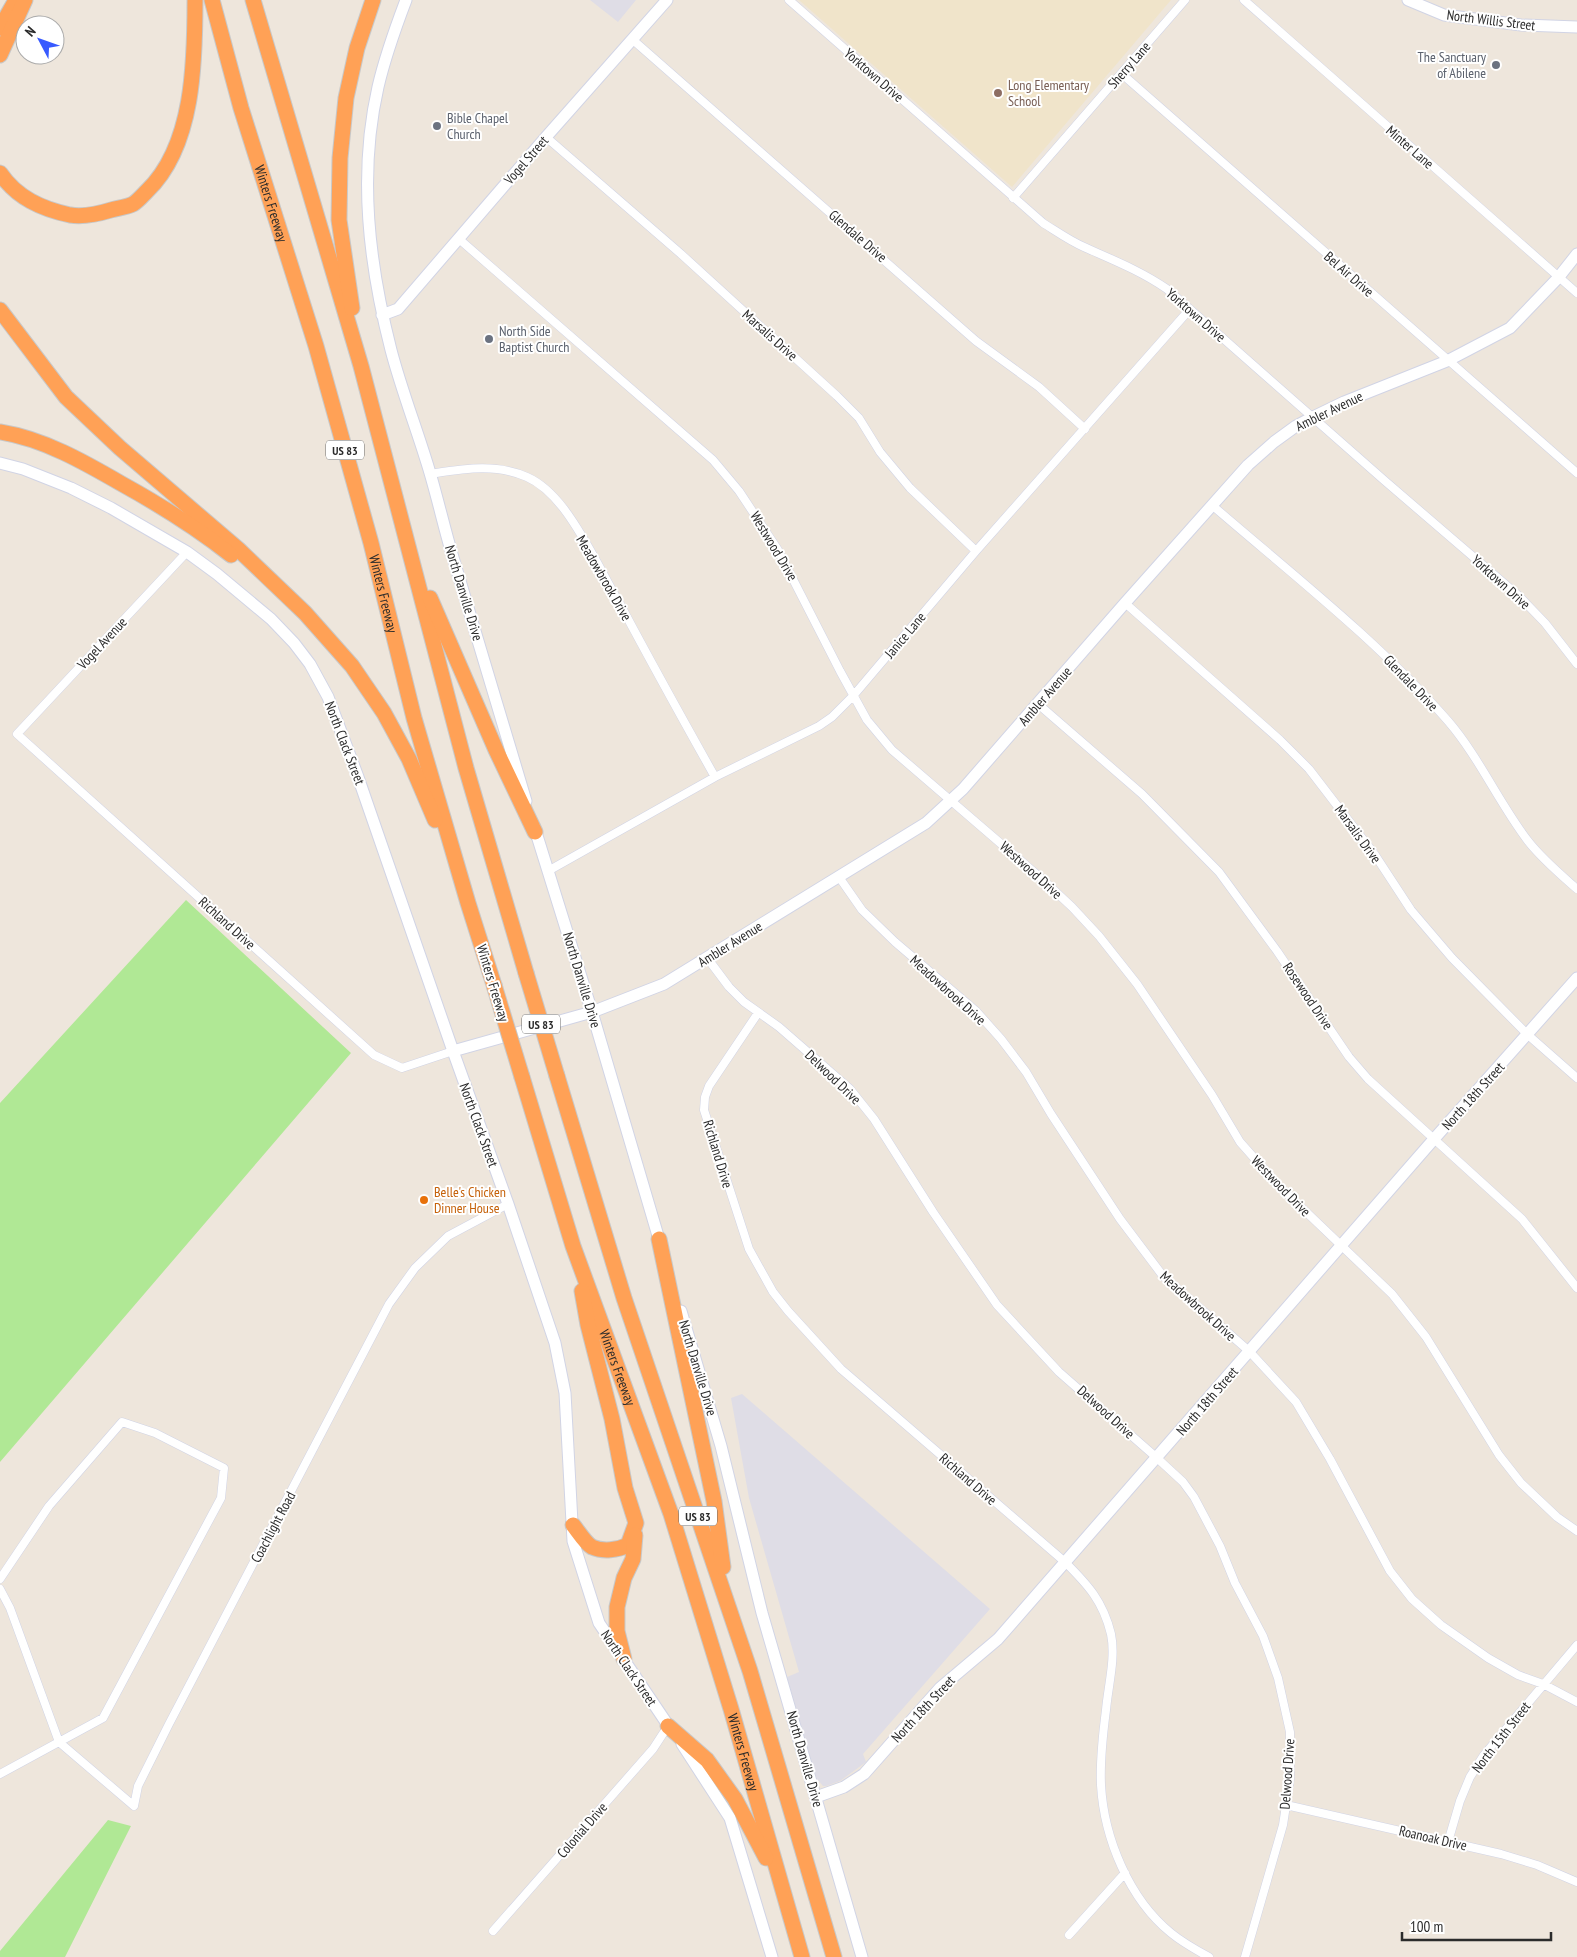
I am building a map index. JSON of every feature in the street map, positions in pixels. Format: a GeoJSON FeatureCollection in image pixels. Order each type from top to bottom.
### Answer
{"type":"FeatureCollection","features":[{"type":"Feature","properties":{"kind":"highway"},"geometry":{"type":"LineString","coordinates":[[0,28],[16,0]]}},
{"type":"Feature","properties":{"kind":"highway"},"geometry":{"type":"LineString","coordinates":[[0,55],[25,0]]}},
{"type":"Feature","properties":{"kind":"highway"},"geometry":{"type":"LineString","coordinates":[[0,173],[4,180],[25,199],[48,210],[77,216],[104,212],[134,203],[156,182],[174,154],[188,102],[195,40],[195,0]]}},
{"type":"Feature","properties":{"kind":"highway","name":"Winters Freeway"},"geometry":{"type":"LineString","coordinates":[[212,0],[240,108],[316,346],[371,543],[414,718],[468,903],[573,1246],[671,1514],[731,1708],[802,1957]]}},
{"type":"Feature","properties":{"kind":"highway","name":"Winters Freeway"},"geometry":{"type":"LineString","coordinates":[[253,0],[361,366],[466,768],[556,1076],[624,1298],[753,1680],[834,1957]]}},
{"type":"Feature","properties":{"kind":"highway"},"geometry":{"type":"LineString","coordinates":[[361,366],[339,220],[340,158],[346,98],[357,48],[373,0]]}},
{"type":"Feature","properties":{"kind":"highway"},"geometry":{"type":"LineString","coordinates":[[0,310],[66,397],[120,448],[238,548],[305,613],[352,666],[384,714],[409,759],[468,903]]}},
{"type":"Feature","properties":{"kind":"highway"},"geometry":{"type":"LineString","coordinates":[[0,432],[18,435],[56,449],[97,469],[162,506],[225,550],[305,613]]}},
{"type":"Feature","properties":{"kind":"highway"},"geometry":{"type":"LineString","coordinates":[[406,537],[434,608],[496,750],[535,832]]}},
{"type":"Feature","properties":{"kind":"highway"},"geometry":{"type":"LineString","coordinates":[[659,1239],[714,1501],[727,1601]]}},
{"type":"Feature","properties":{"kind":"highway"},"geometry":{"type":"LineString","coordinates":[[573,1246],[588,1325],[612,1419],[625,1488],[636,1523],[633,1559],[624,1578],[617,1607],[618,1632],[624,1660]]}},
{"type":"Feature","properties":{"kind":"highway"},"geometry":{"type":"LineString","coordinates":[[573,1525],[591,1547],[604,1550],[620,1549],[628,1545],[636,1523]]}},
{"type":"Feature","properties":{"kind":"highway"},"geometry":{"type":"LineString","coordinates":[[668,1726],[707,1760],[735,1799],[759,1843],[788,1909]]}},
{"type":"Feature","properties":{"kind":"main road","name":"North Danville Drive"},"geometry":{"type":"LineString","coordinates":[[406,0],[392,38],[378,89],[368,151],[367,201],[370,246],[382,315],[430,474],[451,552],[535,832],[592,1012],[721,1446],[762,1613],[862,1957]]}},
{"type":"Feature","properties":{"kind":"main road","name":"Vogel Street"},"geometry":{"type":"LineString","coordinates":[[382,315],[398,309],[667,0]]}},
{"type":"Feature","properties":{"kind":"main road","name":"North Willis Street"},"geometry":{"type":"LineString","coordinates":[[1408,0],[1444,15],[1469,19],[1521,25],[1577,26]]}},
{"type":"Feature","properties":{"kind":"main road","name":"Ambler Avenue"},"geometry":{"type":"LineString","coordinates":[[453,1051],[592,1012],[664,984],[708,959],[926,823],[952,802],[1248,465],[1274,442],[1296,426],[1344,402],[1448,361],[1510,328],[1558,278],[1577,254]]}},
{"type":"Feature","properties":{"kind":"main road","name":"North Clack Street"},"geometry":{"type":"LineString","coordinates":[[0,463],[23,469],[71,488],[111,508],[187,552],[217,574],[277,625],[310,664],[328,697],[362,787],[555,1343],[565,1393],[573,1541],[599,1623],[689,1754],[730,1818],[772,1957]]}},
{"type":"Feature","properties":{"kind":"main road","name":"North 18th Street"},"geometry":{"type":"LineString","coordinates":[[816,1797],[844,1787],[864,1774],[940,1688],[998,1639],[1577,978]]}},
{"type":"Feature","properties":{"kind":"street","name":"Yorktown Drive"},"geometry":{"type":"LineString","coordinates":[[789,0],[1043,223],[1082,246],[1147,275],[1190,309],[1520,597],[1545,623],[1577,664]]}},
{"type":"Feature","properties":{"kind":"street","name":"Sherry Lane"},"geometry":{"type":"LineString","coordinates":[[1013,198],[1185,0]]}},
{"type":"Feature","properties":{"kind":"street","name":"Minter Lane"},"geometry":{"type":"LineString","coordinates":[[1244,0],[1577,293]]}},
{"type":"Feature","properties":{"kind":"street","name":"Glendale Drive"},"geometry":{"type":"LineString","coordinates":[[633,40],[976,341],[1039,387],[1085,429]]}},
{"type":"Feature","properties":{"kind":"street","name":"Bel Air Drive"},"geometry":{"type":"LineString","coordinates":[[1122,74],[1577,473]]}},
{"type":"Feature","properties":{"kind":"street","name":"Marsalis Drive"},"geometry":{"type":"LineString","coordinates":[[546,137],[682,254],[837,396],[859,418],[880,452],[910,488],[976,551]]}},
{"type":"Feature","properties":{"kind":"street","name":"Westwood Drive"},"geometry":{"type":"LineString","coordinates":[[459,239],[713,460],[739,491],[778,550],[867,720],[892,750],[1042,879],[1099,936],[1137,984],[1212,1095],[1240,1142],[1279,1186],[1392,1294],[1426,1337],[1499,1455],[1521,1483],[1557,1517],[1577,1531]]}},
{"type":"Feature","properties":{"kind":"street","name":"Janice Lane"},"geometry":{"type":"LineString","coordinates":[[548,871],[715,778],[819,726],[832,717],[853,696],[976,551],[1190,309]]}},
{"type":"Feature","properties":{"kind":"street","name":"Meadowbrook Drive"},"geometry":{"type":"LineString","coordinates":[[430,474],[481,467],[511,471],[528,477],[543,486],[566,512],[592,555],[715,778]]}},
{"type":"Feature","properties":{"kind":"street","name":"Glendale Drive"},"geometry":{"type":"LineString","coordinates":[[1213,506],[1397,667],[1426,696],[1454,729],[1529,842],[1554,869],[1577,889]]}},
{"type":"Feature","properties":{"kind":"street","name":"Vogel Avenue"},"geometry":{"type":"LineString","coordinates":[[16,734],[187,552]]}},
{"type":"Feature","properties":{"kind":"street","name":"Marsalis Drive"},"geometry":{"type":"LineString","coordinates":[[1125,603],[1280,740],[1309,769],[1375,855],[1411,910],[1452,958],[1528,1035],[1577,1078]]}},
{"type":"Feature","properties":{"kind":"street","name":"Rosewood Drive"},"geometry":{"type":"LineString","coordinates":[[1038,704],[1142,794],[1219,872],[1278,951],[1349,1057],[1368,1080],[1522,1219],[1577,1288]]}},
{"type":"Feature","properties":{"kind":"street","name":"Richland Drive"},"geometry":{"type":"LineString","coordinates":[[16,734],[374,1055],[402,1068],[453,1051]]}},
{"type":"Feature","properties":{"kind":"street","name":"Meadowbrook Drive"},"geometry":{"type":"LineString","coordinates":[[839,878],[862,910],[895,942],[976,1011],[1001,1039],[1026,1072],[1051,1114],[1120,1219],[1163,1276],[1249,1351],[1296,1402],[1330,1460],[1390,1572],[1412,1599],[1465,1643],[1518,1675],[1543,1684],[1577,1702]]}},
{"type":"Feature","properties":{"kind":"street","name":"Delwood Drive"},"geometry":{"type":"LineString","coordinates":[[708,959],[729,987],[744,1002],[786,1033],[850,1088],[874,1119],[933,1212],[997,1305],[1059,1372],[1183,1482],[1194,1497],[1220,1546],[1235,1583],[1263,1636],[1278,1678],[1290,1732],[1290,1779],[1283,1824],[1245,1957]]}},
{"type":"Feature","properties":{"kind":"street","name":"Richland Drive"},"geometry":{"type":"LineString","coordinates":[[758,1013],[709,1086],[705,1097],[704,1110],[749,1249],[773,1292],[841,1369],[1064,1562],[1094,1592],[1105,1616],[1111,1636],[1112,1658],[1105,1710],[1101,1785],[1106,1825],[1125,1873],[1149,1910],[1170,1932],[1189,1946],[1209,1957]]}},
{"type":"Feature","properties":{"kind":"street","name":"Coachlight Road"},"geometry":{"type":"LineString","coordinates":[[59,1742],[134,1806],[138,1786],[169,1724],[389,1304],[414,1268],[448,1236],[508,1204]]}},
{"type":"Feature","properties":{"kind":"street"},"geometry":{"type":"LineString","coordinates":[[0,1579],[19,1548],[49,1506],[122,1422],[155,1433],[224,1468],[221,1498],[103,1718],[0,1774]]}},
{"type":"Feature","properties":{"kind":"street"},"geometry":{"type":"LineString","coordinates":[[0,1589],[10,1608],[59,1742]]}},
{"type":"Feature","properties":{"kind":"street","name":"North 15th Street"},"geometry":{"type":"LineString","coordinates":[[1448,1842],[1460,1800],[1470,1777],[1496,1739],[1577,1645]]}},
{"type":"Feature","properties":{"kind":"street","name":"Colonial Drive"},"geometry":{"type":"LineString","coordinates":[[493,1931],[653,1749],[668,1726]]}},
{"type":"Feature","properties":{"kind":"street","name":"Roanoak Drive"},"geometry":{"type":"LineString","coordinates":[[1286,1805],[1537,1864],[1577,1882]]}},
{"type":"Feature","properties":{"kind":"street"},"geometry":{"type":"LineString","coordinates":[[1069,1935],[1125,1873]]}},
{"type":"Feature","properties":{"kind":"shaded area"},"geometry":{"type":"Polygon","coordinates":[[[590,0],[636,0],[618,22],[590,0]]]}},
{"type":"Feature","properties":{"kind":"shaded area","name":"Long Elementary School"},"geometry":{"type":"Polygon","coordinates":[[[799,0],[1171,0],[1012,187],[799,0]]]}},
{"type":"Feature","properties":{"kind":"shaded area"},"geometry":{"type":"Polygon","coordinates":[[[742,1394],[990,1609],[863,1754],[866,1762],[840,1781],[826,1786],[823,1786],[817,1779],[787,1677],[799,1672],[749,1498],[731,1398],[742,1394]]]}},
{"type":"Feature","properties":{"kind":"green space"},"geometry":{"type":"Polygon","coordinates":[[[186,900],[351,1053],[0,1462],[0,1103],[186,900]]]}},
{"type":"Feature","properties":{"kind":"green space"},"geometry":{"type":"Polygon","coordinates":[[[108,1820],[131,1826],[65,1957],[0,1957],[0,1951],[108,1820]]]}},
{"type":"Feature","properties":{"kind":"place","name":"The Sanctuary of Abilene"},"geometry":{"type":"Point","coordinates":[1496,65]}},
{"type":"Feature","properties":{"kind":"place","name":"Long Elementary School"},"geometry":{"type":"Point","coordinates":[998,93]}},
{"type":"Feature","properties":{"kind":"place","name":"Bible Chapel Church"},"geometry":{"type":"Point","coordinates":[437,126]}},
{"type":"Feature","properties":{"kind":"place","name":"North Side Baptist Church"},"geometry":{"type":"Point","coordinates":[489,339]}},
{"type":"Feature","properties":{"kind":"place","name":"Belle's Chicken Dinner House"},"geometry":{"type":"Point","coordinates":[424,1200]}}]}
